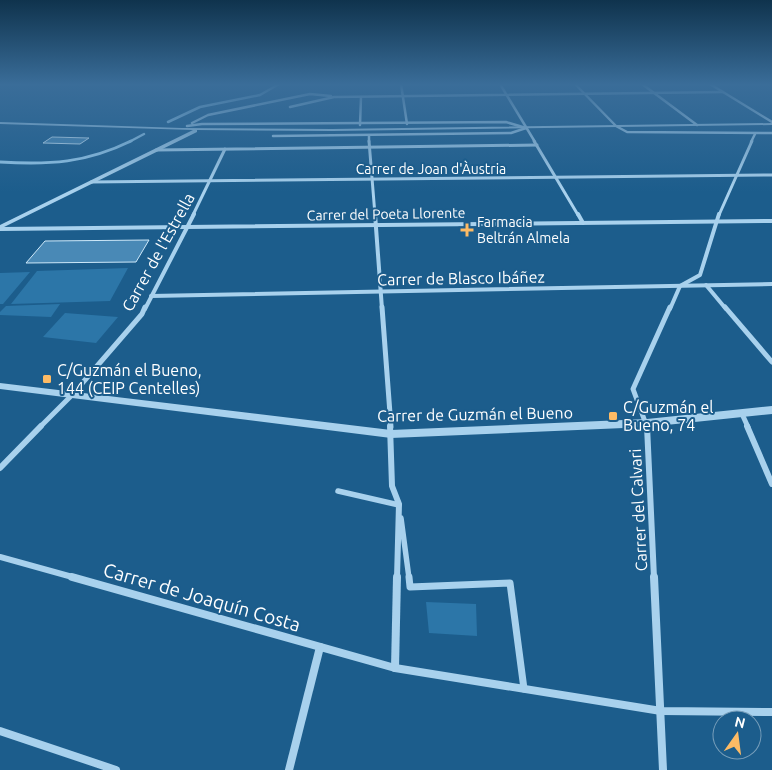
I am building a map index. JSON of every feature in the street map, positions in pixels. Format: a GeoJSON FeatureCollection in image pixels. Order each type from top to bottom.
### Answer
{"type":"FeatureCollection","features":[{"type":"Feature","properties":{"kind":"street"},"geometry":{"type":"LineString","coordinates":[[184,127],[198,120]]}},
{"type":"Feature","properties":{"kind":"street"},"geometry":{"type":"LineString","coordinates":[[360,120],[360,124]]}},
{"type":"Feature","properties":{"kind":"street"},"geometry":{"type":"LineString","coordinates":[[406,120],[407,124]]}},
{"type":"Feature","properties":{"kind":"street"},"geometry":{"type":"LineString","coordinates":[[521,120],[583,223]]}},
{"type":"Feature","properties":{"kind":"street"},"geometry":{"type":"LineString","coordinates":[[610,120],[616,126],[627,132],[772,133]]}},
{"type":"Feature","properties":{"kind":"street"},"geometry":{"type":"LineString","coordinates":[[690,120],[697,125]]}},
{"type":"Feature","properties":{"kind":"street"},"geometry":{"type":"LineString","coordinates":[[0,123],[184,127],[202,124],[506,122],[526,128]]}},
{"type":"Feature","properties":{"kind":"street"},"geometry":{"type":"LineString","coordinates":[[184,127],[198,130],[332,130],[772,123]]}},
{"type":"Feature","properties":{"kind":"street"},"geometry":{"type":"LineString","coordinates":[[273,136],[511,133],[526,128]]}},
{"type":"Feature","properties":{"kind":"street"},"geometry":{"type":"LineString","coordinates":[[0,228],[198,130]]}},
{"type":"Feature","properties":{"kind":"street"},"geometry":{"type":"LineString","coordinates":[[680,286],[700,275],[716,222],[755,134]]}},
{"type":"Feature","properties":{"kind":"street"},"geometry":{"type":"LineString","coordinates":[[369,136],[391,434],[392,486],[399,504],[410,587],[510,583],[524,689],[661,711],[772,712]]}},
{"type":"Feature","properties":{"kind":"street"},"geometry":{"type":"LineString","coordinates":[[156,150],[537,145]]}},
{"type":"Feature","properties":{"kind":"street","name":"Carrer de l'Estrella"},"geometry":{"type":"LineString","coordinates":[[0,468],[72,395],[142,314],[211,181],[225,149]]}},
{"type":"Feature","properties":{"kind":"street","name":"Carrer de Joan d'Àustria"},"geometry":{"type":"LineString","coordinates":[[91,182],[772,175]]}},
{"type":"Feature","properties":{"kind":"street","name":"Carrer del Poeta Llorente"},"geometry":{"type":"LineString","coordinates":[[0,228],[772,221]]}},
{"type":"Feature","properties":{"kind":"street","name":"Carrer de Blasco Ibáñez"},"geometry":{"type":"LineString","coordinates":[[151,296],[772,284]]}},
{"type":"Feature","properties":{"kind":"street"},"geometry":{"type":"LineString","coordinates":[[706,285],[772,362]]}},
{"type":"Feature","properties":{"kind":"street","name":"Carrer del Calvari"},"geometry":{"type":"LineString","coordinates":[[663,770],[647,423],[633,389],[680,286]]}},
{"type":"Feature","properties":{"kind":"street","name":"Carrer de Guzmán el Bueno"},"geometry":{"type":"LineString","coordinates":[[0,386],[391,434],[647,423],[772,410]]}},
{"type":"Feature","properties":{"kind":"street"},"geometry":{"type":"LineString","coordinates":[[742,414],[772,484]]}},
{"type":"Feature","properties":{"kind":"street"},"geometry":{"type":"LineString","coordinates":[[338,491],[399,504]]}},
{"type":"Feature","properties":{"kind":"street"},"geometry":{"type":"LineString","coordinates":[[395,668],[399,504]]}},
{"type":"Feature","properties":{"kind":"street","name":"Carrer de Joaquín Costa"},"geometry":{"type":"LineString","coordinates":[[0,557],[395,668],[524,689]]}},
{"type":"Feature","properties":{"kind":"street"},"geometry":{"type":"LineString","coordinates":[[288,770],[320,647]]}},
{"type":"Feature","properties":{"kind":"street"},"geometry":{"type":"LineString","coordinates":[[0,730],[116,770]]}},
{"type":"Feature","properties":{"kind":"shaded area"},"geometry":{"type":"Polygon","coordinates":[[[128,268],[110,301],[11,304],[37,271],[128,268]]]}},
{"type":"Feature","properties":{"kind":"shaded area"},"geometry":{"type":"Polygon","coordinates":[[[30,272],[3,304],[0,304],[0,273],[30,272]]]}},
{"type":"Feature","properties":{"kind":"shaded area"},"geometry":{"type":"Polygon","coordinates":[[[60,304],[51,317],[0,315],[0,312],[6,306],[60,304]]]}},
{"type":"Feature","properties":{"kind":"shaded area"},"geometry":{"type":"Polygon","coordinates":[[[65,313],[118,317],[96,343],[43,337],[65,313]]]}},
{"type":"Feature","properties":{"kind":"shaded area"},"geometry":{"type":"Polygon","coordinates":[[[426,602],[476,604],[477,636],[429,633],[426,602]]]}},
{"type":"Feature","properties":{"kind":"building"},"geometry":{"type":"Polygon","coordinates":[[[52,137],[89,138],[80,144],[43,143],[52,137]]]}},
{"type":"Feature","properties":{"kind":"building"},"geometry":{"type":"Polygon","coordinates":[[[149,240],[136,262],[26,263],[45,241],[149,240]]]}},
{"type":"Feature","properties":{"kind":"waterway"},"geometry":{"type":"LineString","coordinates":[[168,122],[172,120]]}},
{"type":"Feature","properties":{"kind":"waterway"},"geometry":{"type":"LineString","coordinates":[[130,141],[144,134]]}},
{"type":"Feature","properties":{"kind":"waterway"},"geometry":{"type":"LineString","coordinates":[[0,162],[35,163],[67,161],[99,154],[130,141]]}},
{"type":"Feature","properties":{"kind":"place","name":"Farmacia Beltrán Almela"},"geometry":{"type":"Point","coordinates":[467,230]}},
{"type":"Feature","properties":{"kind":"place","name":"C/Guzmán el Bueno, 144 (CEIP Centelles)"},"geometry":{"type":"Point","coordinates":[47,379]}},
{"type":"Feature","properties":{"kind":"place","name":"C/Guzmán el Bueno, 74"},"geometry":{"type":"Point","coordinates":[613,416]}}]}
